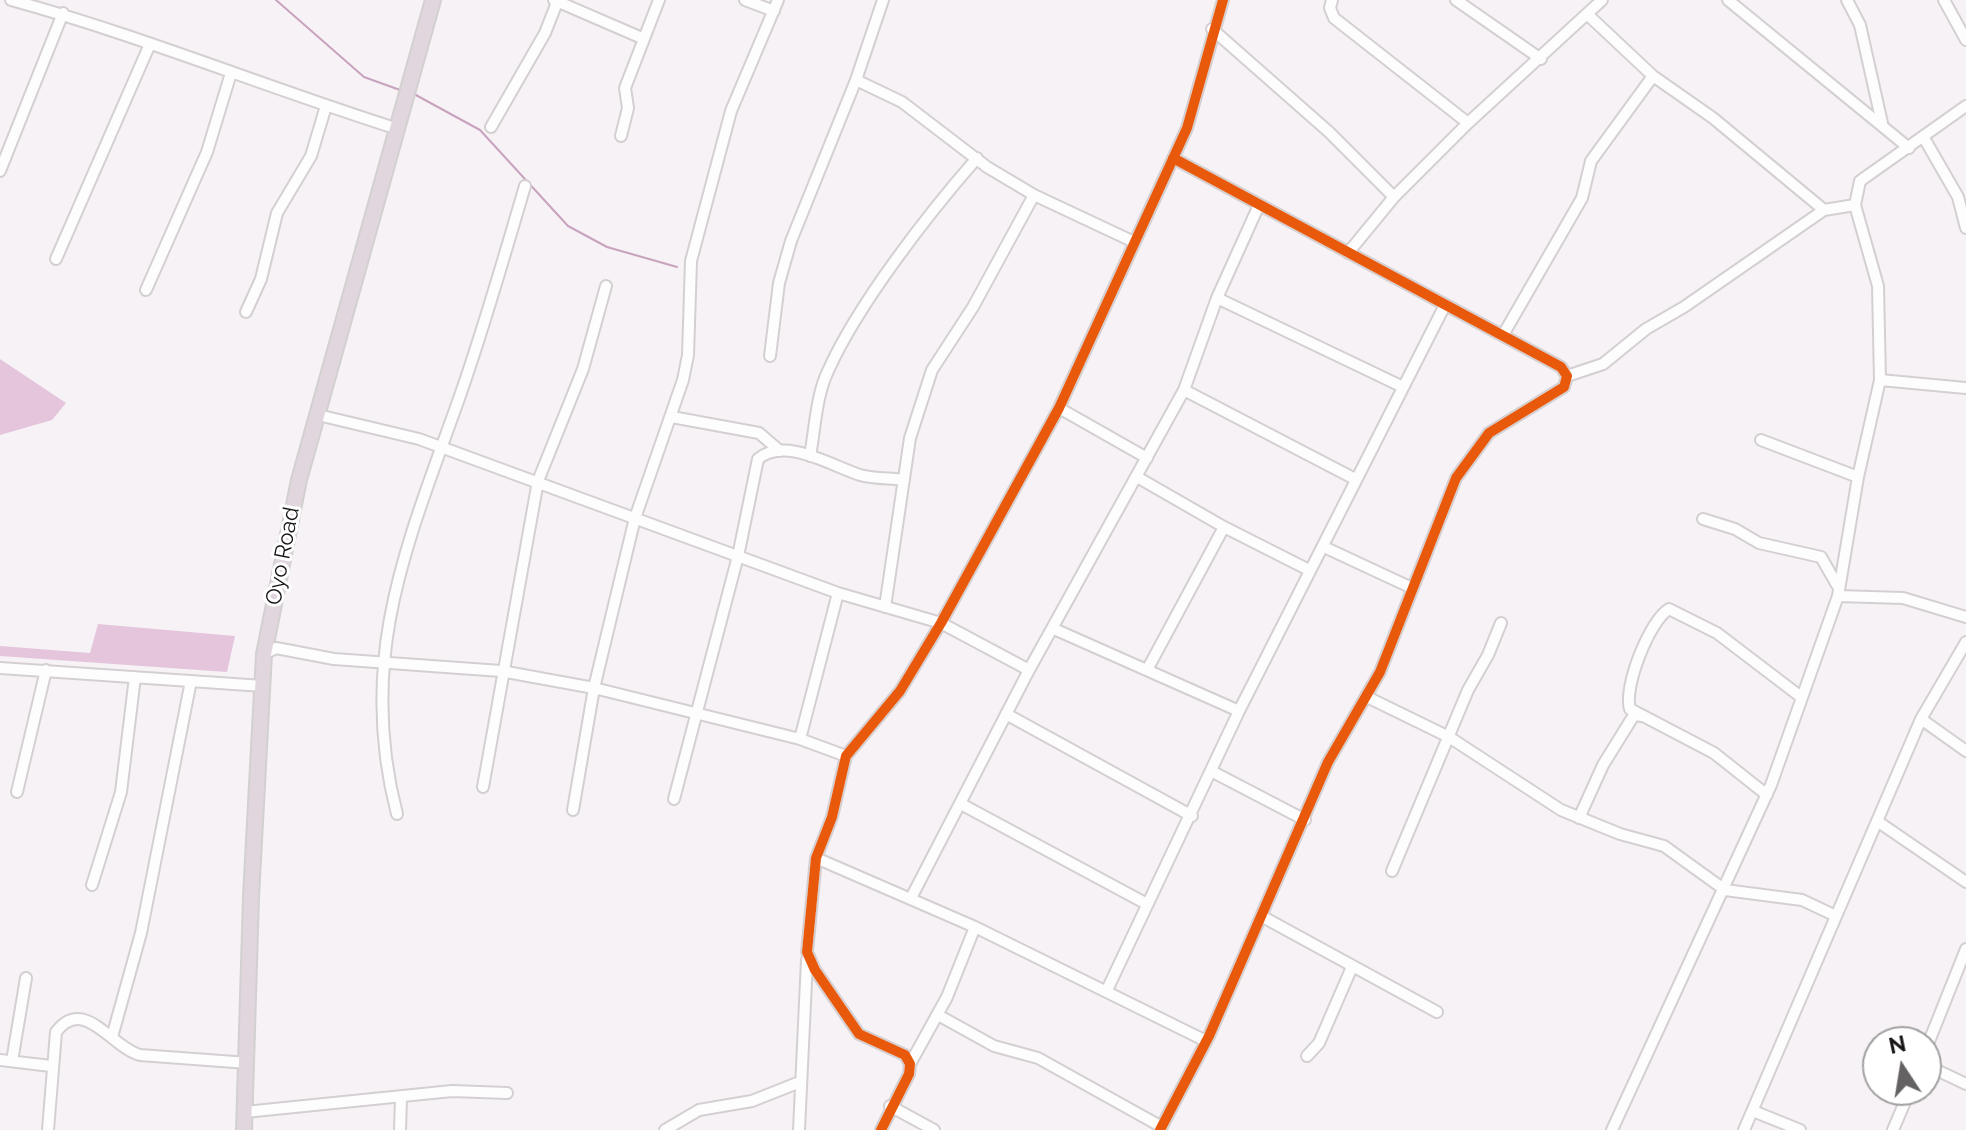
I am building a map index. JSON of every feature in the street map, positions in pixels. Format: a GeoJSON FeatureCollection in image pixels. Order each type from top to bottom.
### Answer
{"type":"FeatureCollection","features":[{"type":"Feature","properties":{"kind":"highway","name":"Oyo Road"},"geometry":{"type":"LineString","coordinates":[[244,1130],[251,897],[264,654],[299,480],[433,0]]}},
{"type":"Feature","properties":{"kind":"street"},"geometry":{"type":"LineString","coordinates":[[11,0],[63,13],[398,129]]}},
{"type":"Feature","properties":{"kind":"street"},"geometry":{"type":"LineString","coordinates":[[621,136],[628,108],[625,88],[659,0]]}},
{"type":"Feature","properties":{"kind":"street"},"geometry":{"type":"LineString","coordinates":[[573,810],[594,688],[635,518],[672,417],[688,355],[691,261],[731,111],[776,6],[745,0]]}},
{"type":"Feature","properties":{"kind":"street"},"geometry":{"type":"LineString","coordinates":[[770,356],[779,283],[791,241],[856,80],[883,0]]}},
{"type":"Feature","properties":{"kind":"street"},"geometry":{"type":"LineString","coordinates":[[799,1130],[807,952],[816,858],[832,817],[846,756],[900,691],[941,623],[1059,408],[1132,241],[1187,128],[1212,29],[1223,0]]}},
{"type":"Feature","properties":{"kind":"street"},"geometry":{"type":"LineString","coordinates":[[1332,0],[1330,8],[1334,18],[1468,123]]}},
{"type":"Feature","properties":{"kind":"street"},"geometry":{"type":"LineString","coordinates":[[1348,253],[1394,197],[1468,123],[1602,0]]}},
{"type":"Feature","properties":{"kind":"street"},"geometry":{"type":"LineString","coordinates":[[1728,0],[1909,148]]}},
{"type":"Feature","properties":{"kind":"street"},"geometry":{"type":"LineString","coordinates":[[1847,0],[1860,25],[1882,123]]}},
{"type":"Feature","properties":{"kind":"street"},"geometry":{"type":"LineString","coordinates":[[1944,0],[1966,40]]}},
{"type":"Feature","properties":{"kind":"street"},"geometry":{"type":"LineString","coordinates":[[491,127],[545,33],[556,1],[642,38]]}},
{"type":"Feature","properties":{"kind":"street"},"geometry":{"type":"LineString","coordinates":[[1460,1],[1541,59]]}},
{"type":"Feature","properties":{"kind":"street"},"geometry":{"type":"LineString","coordinates":[[0,171],[63,13]]}},
{"type":"Feature","properties":{"kind":"street"},"geometry":{"type":"LineString","coordinates":[[1588,15],[1653,76],[1713,118],[1824,210]]}},
{"type":"Feature","properties":{"kind":"street"},"geometry":{"type":"LineString","coordinates":[[1212,29],[1329,132],[1394,197]]}},
{"type":"Feature","properties":{"kind":"street"},"geometry":{"type":"LineString","coordinates":[[56,259],[150,44]]}},
{"type":"Feature","properties":{"kind":"street"},"geometry":{"type":"LineString","coordinates":[[146,290],[207,152],[231,73]]}},
{"type":"Feature","properties":{"kind":"street"},"geometry":{"type":"LineString","coordinates":[[1503,335],[1582,198],[1591,161],[1653,76]]}},
{"type":"Feature","properties":{"kind":"street"},"geometry":{"type":"LineString","coordinates":[[856,80],[902,102],[977,158],[1034,195],[1132,241]]}},
{"type":"Feature","properties":{"kind":"street"},"geometry":{"type":"LineString","coordinates":[[246,312],[261,279],[277,213],[311,156],[326,106]]}},
{"type":"Feature","properties":{"kind":"street"},"geometry":{"type":"LineString","coordinates":[[1612,1130],[1767,795],[1838,591],[1858,477],[1880,380],[1878,286],[1855,205],[1860,181],[1966,106]]}},
{"type":"Feature","properties":{"kind":"street"},"geometry":{"type":"LineString","coordinates":[[1924,138],[1958,197],[1966,228]]}},
{"type":"Feature","properties":{"kind":"street"},"geometry":{"type":"LineString","coordinates":[[810,456],[824,382],[845,339],[904,251],[977,158]]}},
{"type":"Feature","properties":{"kind":"street"},"geometry":{"type":"LineString","coordinates":[[938,1015],[994,1046],[1038,1058],[1161,1129],[1263,917],[1328,762],[1367,697],[1464,464],[1489,433],[1564,387],[1567,376],[1561,367],[1444,307],[1173,158]]}},
{"type":"Feature","properties":{"kind":"street"},"geometry":{"type":"LineString","coordinates":[[397,814],[384,762],[382,662],[403,554],[483,325],[525,186]]}},
{"type":"Feature","properties":{"kind":"street"},"geometry":{"type":"LineString","coordinates":[[885,607],[910,438],[932,370],[973,307],[1034,195]]}},
{"type":"Feature","properties":{"kind":"street"},"geometry":{"type":"LineString","coordinates":[[911,898],[1029,670],[1184,390],[1217,298],[1259,205]]}},
{"type":"Feature","properties":{"kind":"street"},"geometry":{"type":"LineString","coordinates":[[1567,376],[1603,364],[1646,329],[1684,307],[1824,210],[1855,205]]}},
{"type":"Feature","properties":{"kind":"street"},"geometry":{"type":"LineString","coordinates":[[483,787],[501,671],[538,481],[583,369],[606,286]]}},
{"type":"Feature","properties":{"kind":"street"},"geometry":{"type":"LineString","coordinates":[[1217,298],[1403,387]]}},
{"type":"Feature","properties":{"kind":"street"},"geometry":{"type":"LineString","coordinates":[[1107,990],[1145,903],[1192,816],[1239,711],[1444,307]]}},
{"type":"Feature","properties":{"kind":"street"},"geometry":{"type":"LineString","coordinates":[[1880,380],[1966,388]]}},
{"type":"Feature","properties":{"kind":"street"},"geometry":{"type":"LineString","coordinates":[[1184,390],[1355,479]]}},
{"type":"Feature","properties":{"kind":"street"},"geometry":{"type":"LineString","coordinates":[[1059,408],[1147,458]]}},
{"type":"Feature","properties":{"kind":"street"},"geometry":{"type":"LineString","coordinates":[[318,415],[382,428],[441,447],[838,593],[941,623],[1029,670]]}},
{"type":"Feature","properties":{"kind":"street"},"geometry":{"type":"LineString","coordinates":[[672,417],[759,433],[780,451]]}},
{"type":"Feature","properties":{"kind":"street"},"geometry":{"type":"LineString","coordinates":[[1761,440],[1858,477]]}},
{"type":"Feature","properties":{"kind":"street"},"geometry":{"type":"LineString","coordinates":[[674,799],[738,556],[758,459],[780,451],[810,456],[861,475],[904,480]]}},
{"type":"Feature","properties":{"kind":"street"},"geometry":{"type":"LineString","coordinates":[[1137,477],[1224,527],[1309,570]]}},
{"type":"Feature","properties":{"kind":"street"},"geometry":{"type":"LineString","coordinates":[[1703,519],[1735,529],[1759,543],[1821,557],[1838,591]]}},
{"type":"Feature","properties":{"kind":"street"},"geometry":{"type":"LineString","coordinates":[[1147,670],[1224,527]]}},
{"type":"Feature","properties":{"kind":"street"},"geometry":{"type":"LineString","coordinates":[[1324,547],[1412,588]]}},
{"type":"Feature","properties":{"kind":"street"},"geometry":{"type":"LineString","coordinates":[[1838,591],[1903,598],[1966,617]]}},
{"type":"Feature","properties":{"kind":"street"},"geometry":{"type":"LineString","coordinates":[[800,739],[838,593]]}},
{"type":"Feature","properties":{"kind":"street"},"geometry":{"type":"LineString","coordinates":[[1767,795],[1714,753],[1630,709],[1629,693],[1649,635],[1666,609],[1717,633],[1801,697]]}},
{"type":"Feature","properties":{"kind":"street"},"geometry":{"type":"LineString","coordinates":[[1392,871],[1501,623]]}},
{"type":"Feature","properties":{"kind":"street"},"geometry":{"type":"LineString","coordinates":[[1054,629],[1239,711]]}},
{"type":"Feature","properties":{"kind":"street"},"geometry":{"type":"LineString","coordinates":[[1744,1130],[1921,719],[1966,642]]}},
{"type":"Feature","properties":{"kind":"street"},"geometry":{"type":"LineString","coordinates":[[264,654],[276,648],[334,659],[501,671],[594,688],[695,712],[800,739],[846,756]]}},
{"type":"Feature","properties":{"kind":"street"},"geometry":{"type":"LineString","coordinates":[[0,668],[263,686]]}},
{"type":"Feature","properties":{"kind":"street"},"geometry":{"type":"LineString","coordinates":[[17,792],[46,670]]}},
{"type":"Feature","properties":{"kind":"street"},"geometry":{"type":"LineString","coordinates":[[92,885],[121,792],[135,677]]}},
{"type":"Feature","properties":{"kind":"street"},"geometry":{"type":"LineString","coordinates":[[112,1037],[141,933],[191,681]]}},
{"type":"Feature","properties":{"kind":"street"},"geometry":{"type":"LineString","coordinates":[[1367,697],[1449,737],[1530,791],[1579,818],[1664,846],[1725,890],[1802,900],[1836,916]]}},
{"type":"Feature","properties":{"kind":"street"},"geometry":{"type":"LineString","coordinates":[[1006,714],[1192,816]]}},
{"type":"Feature","properties":{"kind":"street"},"geometry":{"type":"LineString","coordinates":[[1579,818],[1603,765],[1634,715],[1644,716]]}},
{"type":"Feature","properties":{"kind":"street"},"geometry":{"type":"LineString","coordinates":[[1921,719],[1966,751]]}},
{"type":"Feature","properties":{"kind":"street"},"geometry":{"type":"LineString","coordinates":[[1213,772],[1305,820]]}},
{"type":"Feature","properties":{"kind":"street"},"geometry":{"type":"LineString","coordinates":[[961,804],[1145,903]]}},
{"type":"Feature","properties":{"kind":"street"},"geometry":{"type":"LineString","coordinates":[[1877,821],[1966,882]]}},
{"type":"Feature","properties":{"kind":"street"},"geometry":{"type":"LineString","coordinates":[[816,858],[975,927],[1206,1041]]}},
{"type":"Feature","properties":{"kind":"street"},"geometry":{"type":"LineString","coordinates":[[1263,917],[1437,1012]]}},
{"type":"Feature","properties":{"kind":"street"},"geometry":{"type":"LineString","coordinates":[[881,1130],[890,1106],[909,1074],[910,1064],[938,1015],[975,927]]}},
{"type":"Feature","properties":{"kind":"street"},"geometry":{"type":"LineString","coordinates":[[1935,1026],[1966,949]]}},
{"type":"Feature","properties":{"kind":"street"},"geometry":{"type":"LineString","coordinates":[[807,952],[815,970],[859,1034],[905,1055],[910,1064]]}},
{"type":"Feature","properties":{"kind":"street"},"geometry":{"type":"LineString","coordinates":[[1307,1056],[1319,1043],[1352,967]]}},
{"type":"Feature","properties":{"kind":"street"},"geometry":{"type":"LineString","coordinates":[[26,978],[6,1060],[51,1066]]}},
{"type":"Feature","properties":{"kind":"street"},"geometry":{"type":"LineString","coordinates":[[48,1130],[56,1032],[65,1022],[87,1019],[123,1048],[140,1055],[248,1063]]}},
{"type":"Feature","properties":{"kind":"street"},"geometry":{"type":"LineString","coordinates":[[1942,1073],[1966,1084]]}},
{"type":"Feature","properties":{"kind":"street"},"geometry":{"type":"LineString","coordinates":[[665,1130],[699,1110],[739,1105],[800,1082]]}},
{"type":"Feature","properties":{"kind":"street"},"geometry":{"type":"LineString","coordinates":[[245,1112],[401,1099],[452,1091],[507,1093]]}},
{"type":"Feature","properties":{"kind":"street"},"geometry":{"type":"LineString","coordinates":[[400,1130],[401,1099]]}},
{"type":"Feature","properties":{"kind":"street"},"geometry":{"type":"LineString","coordinates":[[890,1106],[934,1130]]}},
{"type":"Feature","properties":{"kind":"street"},"geometry":{"type":"LineString","coordinates":[[1893,1130],[1903,1106]]}},
{"type":"Feature","properties":{"kind":"street"},"geometry":{"type":"LineString","coordinates":[[1753,1111],[1800,1130]]}},
{"type":"Feature","properties":{"kind":"shaded area"},"geometry":{"type":"Polygon","coordinates":[[[0,359],[66,403],[52,420],[0,435],[0,359]]]}},
{"type":"Feature","properties":{"kind":"shaded area"},"geometry":{"type":"Polygon","coordinates":[[[98,624],[235,636],[227,672],[0,656],[0,646],[90,653],[98,624]]]}},
{"type":"Feature","properties":{"kind":"waterway"},"geometry":{"type":"LineString","coordinates":[[276,0],[364,77],[400,90]]}},
{"type":"Feature","properties":{"kind":"waterway"},"geometry":{"type":"LineString","coordinates":[[414,94],[480,130],[568,226],[607,247],[677,267]]}},
{"type":"Feature","properties":{"kind":"cycle path"},"geometry":{"type":"LineString","coordinates":[[881,1130],[909,1074],[910,1064],[905,1055],[859,1034],[815,970],[807,952],[816,858],[832,817],[846,756],[900,691],[941,623],[1059,408],[1187,128],[1223,0]]}},
{"type":"Feature","properties":{"kind":"cycle path"},"geometry":{"type":"LineString","coordinates":[[1160,1130],[1209,1036],[1328,762],[1380,672],[1456,478],[1489,433],[1564,387],[1567,376],[1561,367],[1173,158]]}}]}
